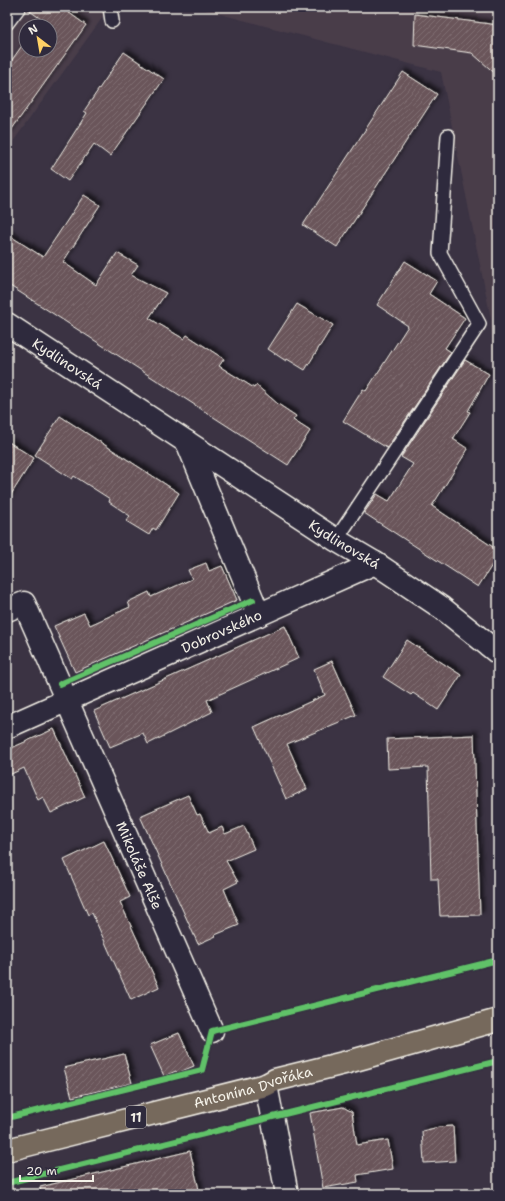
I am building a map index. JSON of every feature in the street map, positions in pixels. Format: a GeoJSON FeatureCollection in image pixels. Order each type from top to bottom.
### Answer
{"type":"FeatureCollection","features":[{"type":"Feature","properties":{"kind":"main road","name":"Antonína Dvořáka"},"geometry":{"type":"LineString","coordinates":[[7,1150],[266,1085],[275,1080],[348,1062],[498,1020]]}},
{"type":"Feature","properties":{"kind":"street","name":"Kydlinovská"},"geometry":{"type":"LineString","coordinates":[[7,324],[336,540],[375,563],[442,608],[498,653]]}},
{"type":"Feature","properties":{"kind":"street"},"geometry":{"type":"LineString","coordinates":[[187,442],[259,615]]}},
{"type":"Feature","properties":{"kind":"street","name":"Dobrovského"},"geometry":{"type":"LineString","coordinates":[[9,721],[68,700],[375,563]]}},
{"type":"Feature","properties":{"kind":"street"},"geometry":{"type":"LineString","coordinates":[[7,610],[24,603],[68,700]]}},
{"type":"Feature","properties":{"kind":"street","name":"Mikoláše Alše"},"geometry":{"type":"LineString","coordinates":[[68,700],[212,1031]]}},
{"type":"Feature","properties":{"kind":"street"},"geometry":{"type":"LineString","coordinates":[[266,1085],[287,1194]]}},
{"type":"Feature","properties":{"kind":"lane"},"geometry":{"type":"LineString","coordinates":[[7,23],[19,7]]}},
{"type":"Feature","properties":{"kind":"lane"},"geometry":{"type":"LineString","coordinates":[[110,7],[112,21]]}},
{"type":"Feature","properties":{"kind":"lane"},"geometry":{"type":"LineString","coordinates":[[336,540],[479,324],[440,254],[448,136]]}},
{"type":"Feature","properties":{"kind":"shaded area"},"geometry":{"type":"Polygon","coordinates":[[[7,7],[110,7],[7,150],[7,7]]]}},
{"type":"Feature","properties":{"kind":"shaded area"},"geometry":{"type":"Polygon","coordinates":[[[193,7],[498,7],[498,464],[491,319],[441,72],[193,7]]]}},
{"type":"Feature","properties":{"kind":"building"},"geometry":{"type":"Polygon","coordinates":[[[27,7],[61,7],[86,25],[7,136],[7,67],[18,51],[18,58],[58,58],[58,18],[40,18],[27,9],[27,7]]]}},
{"type":"Feature","properties":{"kind":"building"},"geometry":{"type":"Polygon","coordinates":[[[415,14],[498,25],[498,76],[472,53],[414,45],[415,14]]]}},
{"type":"Feature","properties":{"kind":"building"},"geometry":{"type":"Polygon","coordinates":[[[124,52],[164,79],[110,156],[94,144],[68,181],[51,169],[87,113],[84,111],[124,52]]]}},
{"type":"Feature","properties":{"kind":"building"},"geometry":{"type":"Polygon","coordinates":[[[403,72],[437,94],[337,247],[303,225],[403,72]]]}},
{"type":"Feature","properties":{"kind":"building"},"geometry":{"type":"Polygon","coordinates":[[[84,195],[100,205],[63,262],[96,285],[117,253],[138,265],[131,275],[166,293],[149,318],[184,339],[187,335],[224,359],[219,366],[254,388],[256,385],[278,404],[296,416],[293,420],[310,431],[288,465],[7,284],[7,234],[43,257],[84,195]]]}},
{"type":"Feature","properties":{"kind":"building"},"geometry":{"type":"Polygon","coordinates":[[[405,261],[437,281],[429,294],[465,318],[445,348],[451,352],[387,448],[343,421],[363,389],[366,391],[408,326],[377,305],[405,261]]]}},
{"type":"Feature","properties":{"kind":"building"},"geometry":{"type":"Polygon","coordinates":[[[297,304],[333,325],[305,370],[287,359],[286,361],[268,349],[297,304]]]}},
{"type":"Feature","properties":{"kind":"building"},"geometry":{"type":"Polygon","coordinates":[[[465,360],[489,374],[468,411],[470,412],[453,439],[468,449],[432,506],[493,547],[496,559],[478,587],[364,513],[377,494],[389,501],[413,464],[401,457],[465,360]]]}},
{"type":"Feature","properties":{"kind":"building"},"geometry":{"type":"Polygon","coordinates":[[[60,416],[179,493],[156,530],[153,528],[149,535],[126,521],[130,516],[109,502],[110,499],[74,476],[72,479],[35,455],[60,416]]]}},
{"type":"Feature","properties":{"kind":"building"},"geometry":{"type":"Polygon","coordinates":[[[7,441],[34,458],[7,501],[7,441]]]}},
{"type":"Feature","properties":{"kind":"building"},"geometry":{"type":"Polygon","coordinates":[[[206,563],[209,571],[222,566],[237,600],[75,672],[54,626],[84,613],[90,625],[130,607],[128,602],[149,592],[151,597],[192,579],[188,570],[206,563]]]}},
{"type":"Feature","properties":{"kind":"building"},"geometry":{"type":"Polygon","coordinates":[[[285,626],[299,658],[207,700],[212,712],[148,744],[143,733],[110,747],[94,711],[285,626]]]}},
{"type":"Feature","properties":{"kind":"building"},"geometry":{"type":"Polygon","coordinates":[[[407,640],[461,675],[438,710],[413,693],[411,695],[383,677],[407,640]]]}},
{"type":"Feature","properties":{"kind":"building"},"geometry":{"type":"Polygon","coordinates":[[[332,661],[356,715],[287,744],[307,789],[286,799],[254,727],[325,695],[314,669],[332,661]]]}},
{"type":"Feature","properties":{"kind":"building"},"geometry":{"type":"Polygon","coordinates":[[[54,729],[85,797],[51,813],[43,797],[38,800],[24,768],[7,776],[7,750],[54,729]]]}},
{"type":"Feature","properties":{"kind":"building"},"geometry":{"type":"Polygon","coordinates":[[[474,735],[480,915],[440,916],[438,879],[431,879],[428,767],[388,769],[387,739],[474,735]]]}},
{"type":"Feature","properties":{"kind":"building"},"geometry":{"type":"Polygon","coordinates":[[[188,795],[197,815],[200,814],[209,833],[222,827],[225,834],[244,826],[254,849],[226,861],[238,882],[224,889],[239,925],[198,944],[140,816],[188,795]]]}},
{"type":"Feature","properties":{"kind":"building"},"geometry":{"type":"Polygon","coordinates":[[[104,841],[130,897],[120,902],[159,987],[131,1000],[92,913],[88,915],[64,860],[104,841]]]}},
{"type":"Feature","properties":{"kind":"building"},"geometry":{"type":"Polygon","coordinates":[[[179,1033],[194,1066],[177,1073],[176,1071],[164,1076],[150,1045],[179,1033]]]}},
{"type":"Feature","properties":{"kind":"building"},"geometry":{"type":"Polygon","coordinates":[[[124,1054],[132,1083],[72,1097],[64,1068],[124,1054]]]}},
{"type":"Feature","properties":{"kind":"building"},"geometry":{"type":"Polygon","coordinates":[[[343,1107],[352,1112],[357,1145],[388,1140],[393,1169],[357,1175],[358,1182],[323,1188],[310,1113],[343,1107]]]}},
{"type":"Feature","properties":{"kind":"building"},"geometry":{"type":"Polygon","coordinates":[[[453,1126],[455,1161],[424,1163],[422,1131],[439,1127],[453,1126]]]}},
{"type":"Feature","properties":{"kind":"building"},"geometry":{"type":"Polygon","coordinates":[[[190,1151],[200,1194],[41,1194],[40,1187],[190,1151]]]}},
{"type":"Feature","properties":{"kind":"cycle path"},"geometry":{"type":"LineString","coordinates":[[60,684],[253,600]]}},
{"type":"Feature","properties":{"kind":"cycle path"},"geometry":{"type":"LineString","coordinates":[[7,1118],[202,1070],[212,1031],[498,960]]}},
{"type":"Feature","properties":{"kind":"cycle path"},"geometry":{"type":"LineString","coordinates":[[7,1183],[498,1061]]}}]}
